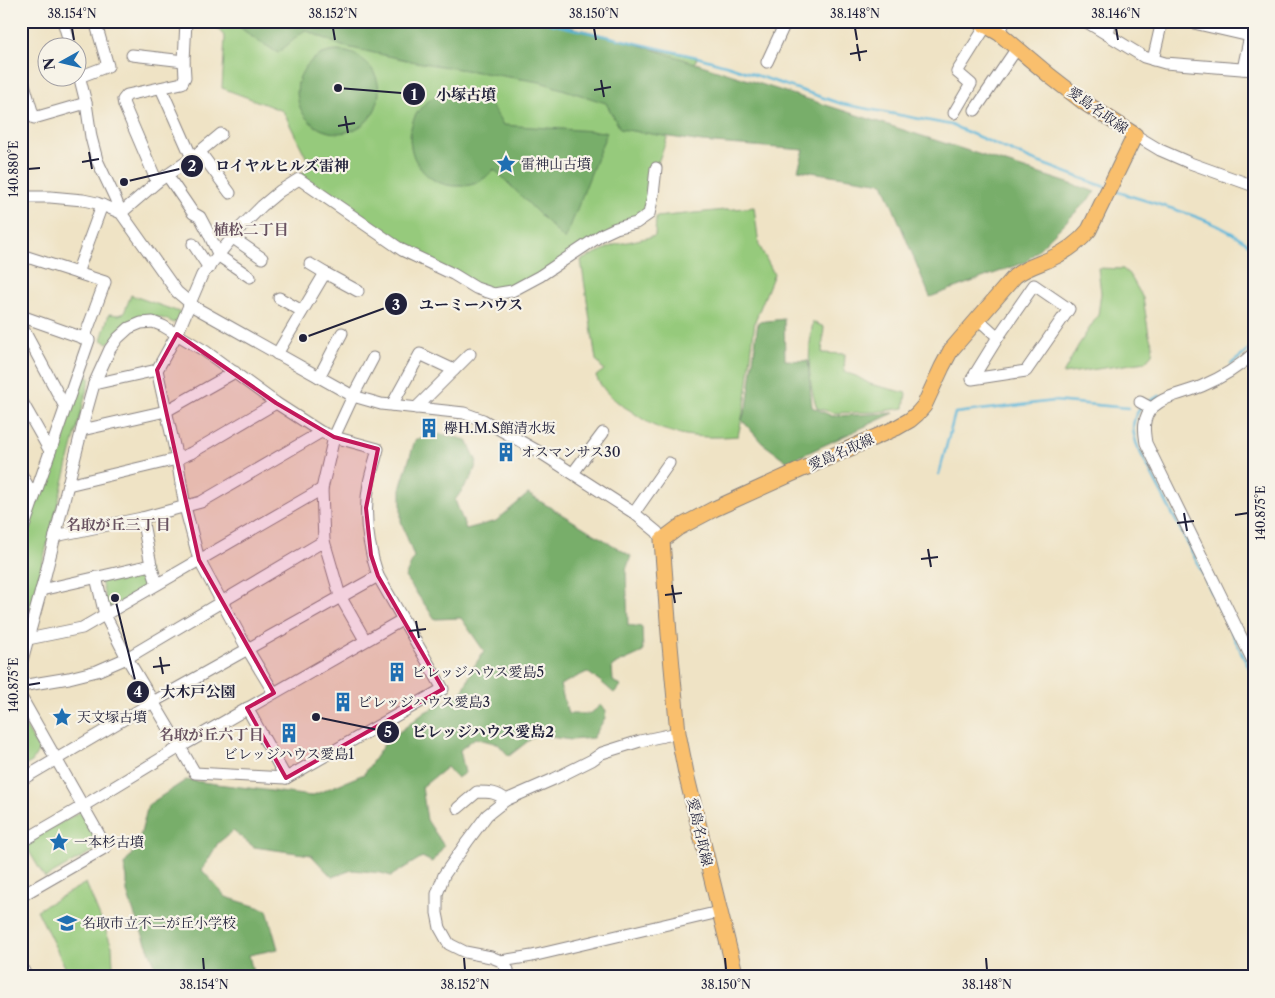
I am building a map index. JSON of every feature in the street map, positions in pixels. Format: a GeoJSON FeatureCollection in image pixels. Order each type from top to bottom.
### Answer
{"type":"FeatureCollection","features":[{"type":"Feature","properties":{"kind":"main road","name":"愛島名取線"},"geometry":{"type":"LineString","coordinates":[[736,977],[687,778],[678,733],[662,540],[678,528],[714,509],[910,420],[924,406],[951,350],[1015,276],[1023,270],[1049,260],[1067,250],[1081,241],[1089,230],[1135,136],[1085,103],[1017,48],[992,25]]}},
{"type":"Feature","properties":{"kind":"street"},"geometry":{"type":"LineString","coordinates":[[63,21],[68,38]]}},
{"type":"Feature","properties":{"kind":"street"},"geometry":{"type":"LineString","coordinates":[[88,71],[108,66],[95,21]]}},
{"type":"Feature","properties":{"kind":"street"},"geometry":{"type":"LineString","coordinates":[[186,21],[185,77],[182,83],[127,95],[123,100],[124,105],[162,178],[193,213],[200,218],[210,234],[219,256],[250,277]]}},
{"type":"Feature","properties":{"kind":"street"},"geometry":{"type":"LineString","coordinates":[[1085,21],[1152,60],[1165,63],[1248,69],[1253,21]]}},
{"type":"Feature","properties":{"kind":"street"},"geometry":{"type":"LineString","coordinates":[[1108,35],[1112,21]]}},
{"type":"Feature","properties":{"kind":"street"},"geometry":{"type":"LineString","coordinates":[[1152,60],[1162,21]]}},
{"type":"Feature","properties":{"kind":"street"},"geometry":{"type":"LineString","coordinates":[[1185,21],[1250,36]]}},
{"type":"Feature","properties":{"kind":"street"},"geometry":{"type":"LineString","coordinates":[[767,62],[785,22]]}},
{"type":"Feature","properties":{"kind":"street"},"geometry":{"type":"LineString","coordinates":[[954,113],[971,84],[957,72],[992,25]]}},
{"type":"Feature","properties":{"kind":"street"},"geometry":{"type":"LineString","coordinates":[[975,110],[1017,48]]}},
{"type":"Feature","properties":{"kind":"street"},"geometry":{"type":"LineString","coordinates":[[132,55],[184,60]]}},
{"type":"Feature","properties":{"kind":"street"},"geometry":{"type":"LineString","coordinates":[[21,74],[34,118],[86,103]]}},
{"type":"Feature","properties":{"kind":"street"},"geometry":{"type":"LineString","coordinates":[[82,88],[97,160],[121,213],[177,292],[196,308],[353,396],[381,404],[464,413],[483,420],[573,473],[634,513],[657,532],[662,540]]}},
{"type":"Feature","properties":{"kind":"street"},"geometry":{"type":"LineString","coordinates":[[161,88],[196,155],[230,192]]}},
{"type":"Feature","properties":{"kind":"street"},"geometry":{"type":"LineString","coordinates":[[121,213],[162,178],[196,155],[221,134]]}},
{"type":"Feature","properties":{"kind":"street"},"geometry":{"type":"LineString","coordinates":[[1135,136],[1183,160],[1254,186]]}},
{"type":"Feature","properties":{"kind":"street"},"geometry":{"type":"LineString","coordinates":[[274,692],[248,650],[199,560],[157,370],[177,334],[202,276],[262,206],[298,179],[402,250],[453,274],[476,288],[494,294],[512,290],[540,276],[603,234],[616,228],[636,223],[648,214],[653,195],[656,168]]}},
{"type":"Feature","properties":{"kind":"street"},"geometry":{"type":"LineString","coordinates":[[21,198],[50,197],[83,200],[121,213]]}},
{"type":"Feature","properties":{"kind":"street"},"geometry":{"type":"LineString","coordinates":[[77,273],[102,205]]}},
{"type":"Feature","properties":{"kind":"street"},"geometry":{"type":"LineString","coordinates":[[233,238],[262,258]]}},
{"type":"Feature","properties":{"kind":"street"},"geometry":{"type":"LineString","coordinates":[[193,244],[209,268]]}},
{"type":"Feature","properties":{"kind":"street"},"geometry":{"type":"LineString","coordinates":[[21,256],[105,282],[21,535]]}},
{"type":"Feature","properties":{"kind":"street"},"geometry":{"type":"LineString","coordinates":[[310,264],[358,291]]}},
{"type":"Feature","properties":{"kind":"street"},"geometry":{"type":"LineString","coordinates":[[277,354],[325,273]]}},
{"type":"Feature","properties":{"kind":"street"},"geometry":{"type":"LineString","coordinates":[[1034,285],[1069,309],[1026,371],[969,379],[998,336],[1034,285]]}},
{"type":"Feature","properties":{"kind":"street"},"geometry":{"type":"LineString","coordinates":[[279,298],[302,311]]}},
{"type":"Feature","properties":{"kind":"street"},"geometry":{"type":"LineString","coordinates":[[21,316],[100,344]]}},
{"type":"Feature","properties":{"kind":"street"},"geometry":{"type":"LineString","coordinates":[[978,319],[998,336]]}},
{"type":"Feature","properties":{"kind":"street"},"geometry":{"type":"LineString","coordinates":[[21,664],[94,384],[110,349],[118,338],[129,328],[141,323],[154,322],[205,351],[276,403],[321,432],[378,449],[369,483],[366,508],[371,555],[378,576],[443,689],[286,778],[195,773],[127,658],[105,616],[96,577]]}},
{"type":"Feature","properties":{"kind":"street"},"geometry":{"type":"LineString","coordinates":[[21,326],[65,407]]}},
{"type":"Feature","properties":{"kind":"street"},"geometry":{"type":"LineString","coordinates":[[318,377],[342,333]]}},
{"type":"Feature","properties":{"kind":"street"},"geometry":{"type":"LineString","coordinates":[[1254,352],[1244,363],[1202,386],[1146,405],[1143,429],[1146,444],[1254,663]]}},
{"type":"Feature","properties":{"kind":"street"},"geometry":{"type":"LineString","coordinates":[[392,405],[420,354],[454,370]]}},
{"type":"Feature","properties":{"kind":"street"},"geometry":{"type":"LineString","coordinates":[[416,408],[470,354]]}},
{"type":"Feature","properties":{"kind":"street"},"geometry":{"type":"LineString","coordinates":[[365,640],[340,596],[324,541],[322,489],[334,437],[373,358]]}},
{"type":"Feature","properties":{"kind":"street"},"geometry":{"type":"LineString","coordinates":[[94,384],[157,370]]}},
{"type":"Feature","properties":{"kind":"street"},"geometry":{"type":"LineString","coordinates":[[82,430],[166,411],[236,372]]}},
{"type":"Feature","properties":{"kind":"street"},"geometry":{"type":"LineString","coordinates":[[21,400],[50,451]]}},
{"type":"Feature","properties":{"kind":"street"},"geometry":{"type":"LineString","coordinates":[[68,485],[177,459],[191,453],[276,403]]}},
{"type":"Feature","properties":{"kind":"street"},"geometry":{"type":"LineString","coordinates":[[55,536],[142,518],[201,502],[321,432]]}},
{"type":"Feature","properties":{"kind":"street"},"geometry":{"type":"LineString","coordinates":[[573,473],[603,433]]}},
{"type":"Feature","properties":{"kind":"street"},"geometry":{"type":"LineString","coordinates":[[634,513],[669,463]]}},
{"type":"Feature","properties":{"kind":"street"},"geometry":{"type":"LineString","coordinates":[[21,474],[34,497]]}},
{"type":"Feature","properties":{"kind":"street"},"geometry":{"type":"LineString","coordinates":[[28,639],[82,628],[322,489]]}},
{"type":"Feature","properties":{"kind":"street"},"geometry":{"type":"LineString","coordinates":[[142,518],[151,565],[157,584]]}},
{"type":"Feature","properties":{"kind":"street"},"geometry":{"type":"LineString","coordinates":[[21,686],[70,678],[97,671],[127,658],[324,541]]}},
{"type":"Feature","properties":{"kind":"street"},"geometry":{"type":"LineString","coordinates":[[41,590],[151,565]]}},
{"type":"Feature","properties":{"kind":"street"},"geometry":{"type":"LineString","coordinates":[[21,780],[58,760],[153,702],[378,576]]}},
{"type":"Feature","properties":{"kind":"street"},"geometry":{"type":"LineString","coordinates":[[21,842],[274,692],[402,620]]}},
{"type":"Feature","properties":{"kind":"street"},"geometry":{"type":"LineString","coordinates":[[21,697],[106,847],[21,896]]}},
{"type":"Feature","properties":{"kind":"street"},"geometry":{"type":"LineString","coordinates":[[247,708],[286,778]]}},
{"type":"Feature","properties":{"kind":"street"},"geometry":{"type":"LineString","coordinates":[[509,977],[508,970],[501,961],[465,952],[450,944],[440,928],[437,913],[437,894],[444,875],[487,815],[506,800],[554,779],[602,753],[640,740],[678,733]]}},
{"type":"Feature","properties":{"kind":"street"},"geometry":{"type":"LineString","coordinates":[[458,808],[476,792],[500,794],[506,800]]}},
{"type":"Feature","properties":{"kind":"street"},"geometry":{"type":"LineString","coordinates":[[501,961],[532,956],[719,912]]}},
{"type":"Feature","properties":{"kind":"street"},"geometry":{"type":"LineString","coordinates":[[21,966],[28,977]]}},
{"type":"Feature","properties":{"kind":"highlighted area"},"geometry":{"type":"Polygon","coordinates":[[[177,334],[276,403],[334,437],[378,449],[366,508],[371,555],[378,576],[443,689],[286,778],[247,708],[274,693],[199,560],[157,370],[177,334]]]}},
{"type":"Feature","properties":{"kind":"green space"},"geometry":{"type":"Polygon","coordinates":[[[211,21],[496,21],[697,57],[656,168],[649,214],[512,291],[476,288],[402,250],[299,179],[309,163],[283,111],[222,88],[225,37],[211,21]]]}},
{"type":"Feature","properties":{"kind":"green space"},"geometry":{"type":"Polygon","coordinates":[[[232,21],[547,21],[627,41],[1096,192],[1026,262],[930,297],[883,183],[798,170],[804,150],[702,142],[620,129],[606,103],[540,82],[416,62],[342,46],[305,30],[278,53],[232,21]]]}},
{"type":"Feature","properties":{"kind":"green space"},"geometry":{"type":"Polygon","coordinates":[[[338,51],[354,54],[367,63],[376,76],[379,92],[376,108],[367,121],[354,130],[338,133],[322,130],[309,121],[300,108],[297,92],[300,76],[309,63],[322,54],[338,51]]]}},
{"type":"Feature","properties":{"kind":"green space","name":"雷神山古墳"},"geometry":{"type":"Polygon","coordinates":[[[456,91],[485,100],[503,125],[607,132],[565,240],[494,169],[478,182],[461,186],[442,184],[428,176],[417,163],[411,148],[410,132],[415,117],[425,104],[441,94],[456,91]]]}},
{"type":"Feature","properties":{"kind":"green space"},"geometry":{"type":"Polygon","coordinates":[[[754,207],[759,245],[774,274],[755,321],[746,399],[738,436],[692,436],[656,427],[615,400],[602,387],[596,376],[604,370],[596,360],[581,260],[614,245],[655,236],[656,217],[754,207]]]}},
{"type":"Feature","properties":{"kind":"green space"},"geometry":{"type":"Polygon","coordinates":[[[1098,268],[1123,269],[1130,275],[1143,298],[1149,335],[1153,345],[1152,354],[1145,362],[1063,374],[1098,315],[1101,293],[1098,268]]]}},
{"type":"Feature","properties":{"kind":"green space"},"geometry":{"type":"Polygon","coordinates":[[[131,295],[182,313],[180,320],[174,323],[164,319],[146,317],[130,324],[108,343],[101,340],[109,314],[119,315],[124,313],[131,295]]]}},
{"type":"Feature","properties":{"kind":"green space"},"geometry":{"type":"Polygon","coordinates":[[[784,319],[785,360],[808,361],[812,407],[832,416],[894,413],[788,462],[762,443],[742,420],[748,401],[758,322],[784,319]]]}},
{"type":"Feature","properties":{"kind":"green space"},"geometry":{"type":"Polygon","coordinates":[[[813,322],[824,327],[822,353],[845,354],[844,372],[870,384],[906,393],[904,408],[875,412],[834,413],[817,408],[811,387],[809,365],[813,322]]]}},
{"type":"Feature","properties":{"kind":"green space"},"geometry":{"type":"Polygon","coordinates":[[[79,373],[90,378],[29,615],[21,613],[21,543],[79,373]]]}},
{"type":"Feature","properties":{"kind":"green space"},"geometry":{"type":"Polygon","coordinates":[[[441,434],[467,440],[477,462],[472,477],[455,500],[466,529],[496,521],[528,494],[631,556],[626,570],[628,625],[642,627],[643,652],[612,666],[613,681],[621,686],[614,693],[587,672],[560,685],[568,714],[590,714],[601,705],[606,710],[605,718],[593,738],[571,740],[536,735],[509,756],[498,744],[475,738],[460,750],[465,773],[457,778],[447,767],[422,787],[427,820],[444,846],[432,862],[422,857],[391,876],[352,870],[332,877],[311,855],[254,847],[233,831],[218,843],[202,870],[226,897],[267,910],[278,949],[249,955],[254,977],[160,977],[127,892],[127,878],[124,865],[138,845],[148,805],[186,780],[311,796],[364,774],[385,743],[425,712],[462,693],[473,668],[484,651],[461,618],[435,619],[405,577],[414,557],[401,521],[401,486],[415,440],[441,434]]]}},
{"type":"Feature","properties":{"kind":"green space"},"geometry":{"type":"Polygon","coordinates":[[[149,569],[151,585],[108,609],[101,581],[149,569]]]}},
{"type":"Feature","properties":{"kind":"green space"},"geometry":{"type":"Polygon","coordinates":[[[21,718],[39,750],[32,762],[21,768],[21,718]]]}},
{"type":"Feature","properties":{"kind":"green space"},"geometry":{"type":"Polygon","coordinates":[[[82,811],[99,840],[98,848],[45,878],[24,843],[82,811]]]}},
{"type":"Feature","properties":{"kind":"green space"},"geometry":{"type":"Polygon","coordinates":[[[86,883],[112,946],[113,967],[116,977],[70,977],[37,910],[86,883]]]}},
{"type":"Feature","properties":{"kind":"waterway"},"geometry":{"type":"LineString","coordinates":[[539,21],[697,57],[842,104],[951,125],[1030,159],[1105,187]]}},
{"type":"Feature","properties":{"kind":"waterway"},"geometry":{"type":"LineString","coordinates":[[1115,191],[1205,220],[1239,237],[1254,248]]}},
{"type":"Feature","properties":{"kind":"waterway"},"geometry":{"type":"LineString","coordinates":[[1231,364],[1254,343]]}},
{"type":"Feature","properties":{"kind":"waterway"},"geometry":{"type":"LineString","coordinates":[[1147,402],[1160,396]]}},
{"type":"Feature","properties":{"kind":"waterway"},"geometry":{"type":"LineString","coordinates":[[939,474],[955,413],[1054,401],[1128,408]]}},
{"type":"Feature","properties":{"kind":"waterway"},"geometry":{"type":"LineString","coordinates":[[1141,407],[1137,412],[1133,427],[1138,448],[1254,678]]}},
{"type":"Feature","properties":{"kind":"place","name":"小塚古墳"},"geometry":{"type":"Point","coordinates":[338,88]}},
{"type":"Feature","properties":{"kind":"place","name":"雷神山古墳"},"geometry":{"type":"Point","coordinates":[506,164]}},
{"type":"Feature","properties":{"kind":"place","name":"ロイヤルヒルズ雷神"},"geometry":{"type":"Point","coordinates":[124,182]}},
{"type":"Feature","properties":{"kind":"place","name":"ユーミーハウス"},"geometry":{"type":"Point","coordinates":[303,338]}},
{"type":"Feature","properties":{"kind":"place","name":"欅H.M.S館清水坂"},"geometry":{"type":"Point","coordinates":[429,428]}},
{"type":"Feature","properties":{"kind":"place","name":"オスマンサス30"},"geometry":{"type":"Point","coordinates":[506,452]}},
{"type":"Feature","properties":{"kind":"place","name":"大木戸公園"},"geometry":{"type":"Point","coordinates":[115,598]}},
{"type":"Feature","properties":{"kind":"place","name":"ビレッジハウス愛島5"},"geometry":{"type":"Point","coordinates":[397,672]}},
{"type":"Feature","properties":{"kind":"place","name":"ビレッジハウス愛島3"},"geometry":{"type":"Point","coordinates":[343,702]}},
{"type":"Feature","properties":{"kind":"place","name":"天文塚古墳"},"geometry":{"type":"Point","coordinates":[62,717]}},
{"type":"Feature","properties":{"kind":"place","name":"ビレッジハウス愛島2"},"geometry":{"type":"Point","coordinates":[316,717]}},
{"type":"Feature","properties":{"kind":"place","name":"ビレッジハウス愛島1"},"geometry":{"type":"Point","coordinates":[289,733]}},
{"type":"Feature","properties":{"kind":"place","name":"一本杉古墳"},"geometry":{"type":"Point","coordinates":[59,842]}},
{"type":"Feature","properties":{"kind":"place","name":"名取市立不二が丘小学校"},"geometry":{"type":"Point","coordinates":[67,923]}},
{"type":"Feature","properties":{"kind":"district","name":"植松二丁目"},"geometry":{"type":"Point","coordinates":[251,230]}},
{"type":"Feature","properties":{"kind":"district","name":"名取が丘三丁目"},"geometry":{"type":"Point","coordinates":[118,525]}},
{"type":"Feature","properties":{"kind":"district","name":"名取が丘六丁目"},"geometry":{"type":"Point","coordinates":[211,735]}}]}
